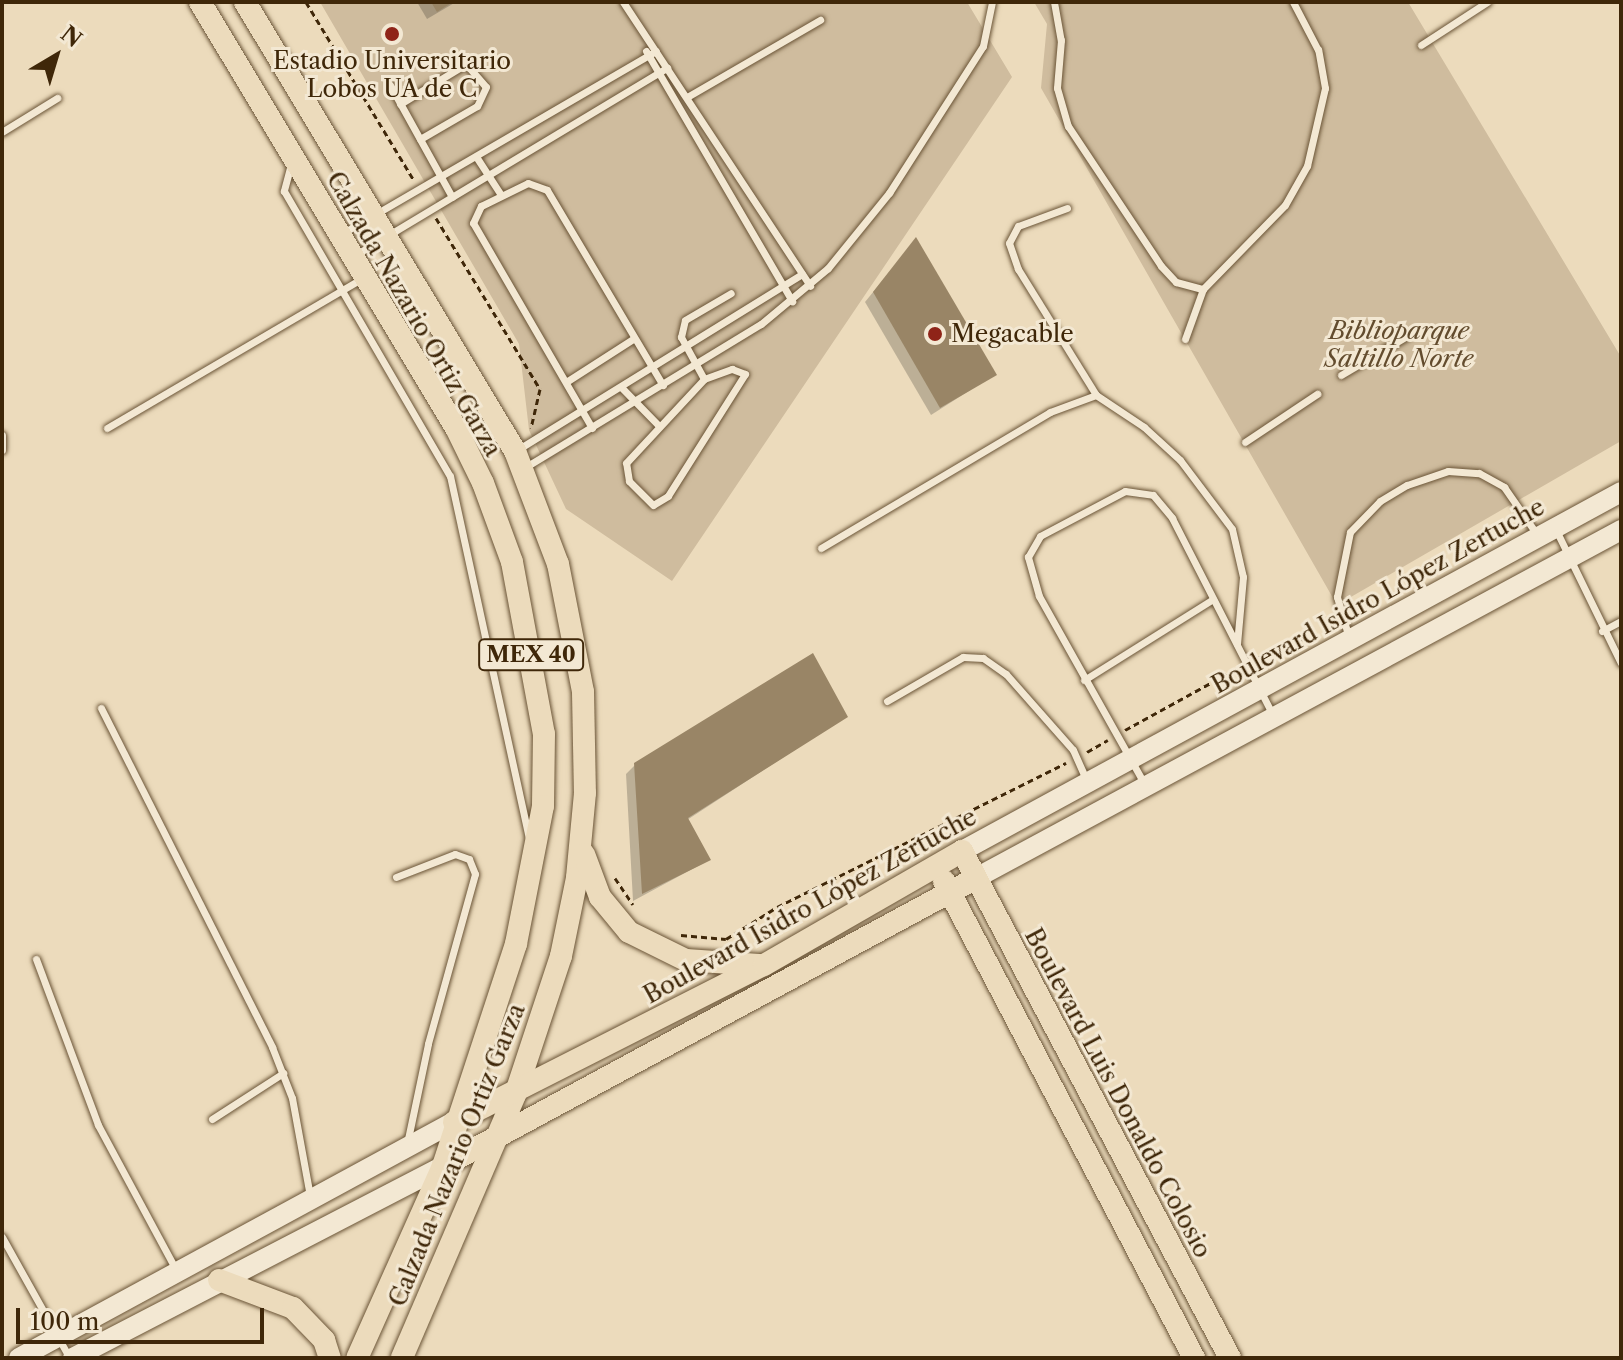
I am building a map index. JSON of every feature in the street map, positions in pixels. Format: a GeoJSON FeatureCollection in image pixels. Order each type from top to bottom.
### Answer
{"type":"FeatureCollection","features":[{"type":"Feature","properties":{"kind":"main road","name":"Calzada Nazario Ortiz Garza"},"geometry":{"type":"LineString","coordinates":[[200,2],[456,428],[512,562],[544,734],[535,861],[516,944],[454,1122],[443,1166],[357,1358]]}},
{"type":"Feature","properties":{"kind":"main road","name":"Calzada Nazario Ortiz Garza"},"geometry":{"type":"LineString","coordinates":[[245,2],[522,454],[558,564],[574,633],[586,744],[580,842],[561,956],[515,1095],[402,1358]]}},
{"type":"Feature","properties":{"kind":"main road","name":"Boulevard Isidro López Zertuche"},"geometry":{"type":"LineString","coordinates":[[19,1358],[454,1122],[515,1095],[764,965],[962,851],[1134,761],[1621,492]]}},
{"type":"Feature","properties":{"kind":"main road"},"geometry":{"type":"LineString","coordinates":[[72,1358],[443,1166],[1621,530]]}},
{"type":"Feature","properties":{"kind":"main road"},"geometry":{"type":"LineString","coordinates":[[580,842],[600,897],[629,932],[686,960],[764,965]]}},
{"type":"Feature","properties":{"kind":"main road","name":"Boulevard Luis Donaldo Colosio"},"geometry":{"type":"LineString","coordinates":[[962,851],[1230,1358]]}},
{"type":"Feature","properties":{"kind":"main road"},"geometry":{"type":"LineString","coordinates":[[937,865],[1194,1358]]}},
{"type":"Feature","properties":{"kind":"main road"},"geometry":{"type":"LineString","coordinates":[[219,1280],[293,1308],[324,1340],[330,1358]]}},
{"type":"Feature","properties":{"kind":"lane"},"geometry":{"type":"LineString","coordinates":[[623,2],[645,42],[647,56],[656,74],[792,301]]}},
{"type":"Feature","properties":{"kind":"lane"},"geometry":{"type":"LineString","coordinates":[[522,454],[592,428],[695,366],[810,286],[864,227],[901,175],[983,46],[992,2]]}},
{"type":"Feature","properties":{"kind":"lane"},"geometry":{"type":"LineString","coordinates":[[1054,2],[1061,40],[1059,101],[1068,126],[1161,266],[1176,282],[1203,289]]}},
{"type":"Feature","properties":{"kind":"lane"},"geometry":{"type":"LineString","coordinates":[[1185,339],[1203,289],[1285,205],[1307,166],[1325,88],[1318,50],[1293,2]]}},
{"type":"Feature","properties":{"kind":"lane"},"geometry":{"type":"LineString","coordinates":[[1421,45],[1487,2]]}},
{"type":"Feature","properties":{"kind":"lane"},"geometry":{"type":"LineString","coordinates":[[687,97],[820,20]]}},
{"type":"Feature","properties":{"kind":"lane"},"geometry":{"type":"LineString","coordinates":[[645,42],[656,51],[810,286]]}},
{"type":"Feature","properties":{"kind":"lane"},"geometry":{"type":"LineString","coordinates":[[340,236],[545,119],[656,51]]}},
{"type":"Feature","properties":{"kind":"lane"},"geometry":{"type":"LineString","coordinates":[[400,104],[466,64],[486,87],[477,106],[420,139]]}},
{"type":"Feature","properties":{"kind":"lane"},"geometry":{"type":"LineString","coordinates":[[352,257],[667,68]]}},
{"type":"Feature","properties":{"kind":"lane"},"geometry":{"type":"LineString","coordinates":[[390,85],[452,197]]}},
{"type":"Feature","properties":{"kind":"lane"},"geometry":{"type":"LineString","coordinates":[[2,132],[57,98]]}},
{"type":"Feature","properties":{"kind":"lane"},"geometry":{"type":"LineString","coordinates":[[545,119],[554,136]]}},
{"type":"Feature","properties":{"kind":"lane"},"geometry":{"type":"LineString","coordinates":[[293,158],[284,191],[450,476],[535,861]]}},
{"type":"Feature","properties":{"kind":"lane"},"geometry":{"type":"LineString","coordinates":[[477,158],[501,195]]}},
{"type":"Feature","properties":{"kind":"lane"},"geometry":{"type":"LineString","coordinates":[[592,428],[473,223],[479,209],[501,195],[533,182],[547,190],[663,385]]}},
{"type":"Feature","properties":{"kind":"lane"},"geometry":{"type":"LineString","coordinates":[[1067,208],[1018,226],[1009,243],[1018,269],[1096,395],[1144,427],[1180,460],[1232,529],[1243,577],[1237,646]]}},
{"type":"Feature","properties":{"kind":"lane"},"geometry":{"type":"LineString","coordinates":[[522,454],[582,410],[802,274]]}},
{"type":"Feature","properties":{"kind":"lane"},"geometry":{"type":"LineString","coordinates":[[107,428],[364,277]]}},
{"type":"Feature","properties":{"kind":"lane"},"geometry":{"type":"LineString","coordinates":[[704,379],[685,348],[681,330],[685,320],[731,293]]}},
{"type":"Feature","properties":{"kind":"lane"},"geometry":{"type":"LineString","coordinates":[[1341,375],[1410,334]]}},
{"type":"Feature","properties":{"kind":"lane"},"geometry":{"type":"LineString","coordinates":[[566,382],[633,339]]}},
{"type":"Feature","properties":{"kind":"lane"},"geometry":{"type":"LineString","coordinates":[[732,369],[745,374],[668,496],[653,505],[629,481],[625,467],[704,379],[732,369]]}},
{"type":"Feature","properties":{"kind":"lane"},"geometry":{"type":"LineString","coordinates":[[621,387],[659,426]]}},
{"type":"Feature","properties":{"kind":"lane"},"geometry":{"type":"LineString","coordinates":[[1245,442],[1317,394]]}},
{"type":"Feature","properties":{"kind":"lane"},"geometry":{"type":"LineString","coordinates":[[821,548],[1050,412],[1096,395]]}},
{"type":"Feature","properties":{"kind":"lane"},"geometry":{"type":"LineString","coordinates":[[2,435],[2,450]]}},
{"type":"Feature","properties":{"kind":"lane"},"geometry":{"type":"LineString","coordinates":[[1349,640],[1337,597],[1350,532],[1380,501],[1407,485],[1448,471],[1479,473],[1504,487],[1571,558],[1602,631],[1621,663]]}},
{"type":"Feature","properties":{"kind":"lane"},"geometry":{"type":"LineString","coordinates":[[1146,787],[1134,761],[1084,680],[1029,569],[1030,545],[1040,536],[1125,491],[1153,495],[1164,503],[1274,717]]}},
{"type":"Feature","properties":{"kind":"lane"},"geometry":{"type":"LineString","coordinates":[[1084,680],[1213,599]]}},
{"type":"Feature","properties":{"kind":"lane"},"geometry":{"type":"LineString","coordinates":[[1602,631],[1621,621]]}},
{"type":"Feature","properties":{"kind":"lane"},"geometry":{"type":"LineString","coordinates":[[887,701],[963,657],[983,658],[1006,674],[1077,758],[1089,785]]}},
{"type":"Feature","properties":{"kind":"lane"},"geometry":{"type":"LineString","coordinates":[[101,708],[283,1073],[311,1199]]}},
{"type":"Feature","properties":{"kind":"lane"},"geometry":{"type":"LineString","coordinates":[[396,877],[455,854],[469,859],[475,874],[428,1044],[406,1150]]}},
{"type":"Feature","properties":{"kind":"lane"},"geometry":{"type":"LineString","coordinates":[[36,959],[110,1151],[178,1273]]}},
{"type":"Feature","properties":{"kind":"lane"},"geometry":{"type":"LineString","coordinates":[[212,1119],[283,1073]]}},
{"type":"Feature","properties":{"kind":"lane"},"geometry":{"type":"LineString","coordinates":[[2,1237],[57,1337],[72,1358]]}},
{"type":"Feature","properties":{"kind":"path"},"geometry":{"type":"LineString","coordinates":[[306,2],[419,190]]}},
{"type":"Feature","properties":{"kind":"path"},"geometry":{"type":"LineString","coordinates":[[431,209],[540,389],[522,454]]}},
{"type":"Feature","properties":{"kind":"path"},"geometry":{"type":"LineString","coordinates":[[673,932],[726,939],[777,907],[1077,758],[1246,663],[1297,639],[1349,640]]}},
{"type":"Feature","properties":{"kind":"path"},"geometry":{"type":"LineString","coordinates":[[612,873],[636,910]]}},
{"type":"Feature","properties":{"kind":"green space"},"geometry":{"type":"Polygon","coordinates":[[[320,2],[967,2],[1012,77],[672,581],[566,509],[529,430],[519,344],[320,2]]]}},
{"type":"Feature","properties":{"kind":"green space","name":"Biblioparque Saltillo Norte"},"geometry":{"type":"Polygon","coordinates":[[[1034,2],[1408,2],[1621,357],[1621,441],[1337,605],[1041,88],[1047,24],[1034,2]]]}},
{"type":"Feature","properties":{"kind":"building"},"geometry":{"type":"Polygon","coordinates":[[[431,2],[453,2],[437,12],[431,2]]]}},
{"type":"Feature","properties":{"kind":"building","name":"Megacable"},"geometry":{"type":"Polygon","coordinates":[[[916,237],[997,375],[940,408],[873,292],[916,237]]]}},
{"type":"Feature","properties":{"kind":"building"},"geometry":{"type":"Polygon","coordinates":[[[813,653],[848,717],[688,818],[711,860],[642,894],[634,763],[813,653]]]}},
{"type":"Feature","properties":{"kind":"place","name":"Estadio Universitario Lobos UA de C"},"geometry":{"type":"Point","coordinates":[392,34]}},
{"type":"Feature","properties":{"kind":"place","name":"Megacable"},"geometry":{"type":"Point","coordinates":[935,334]}}]}
